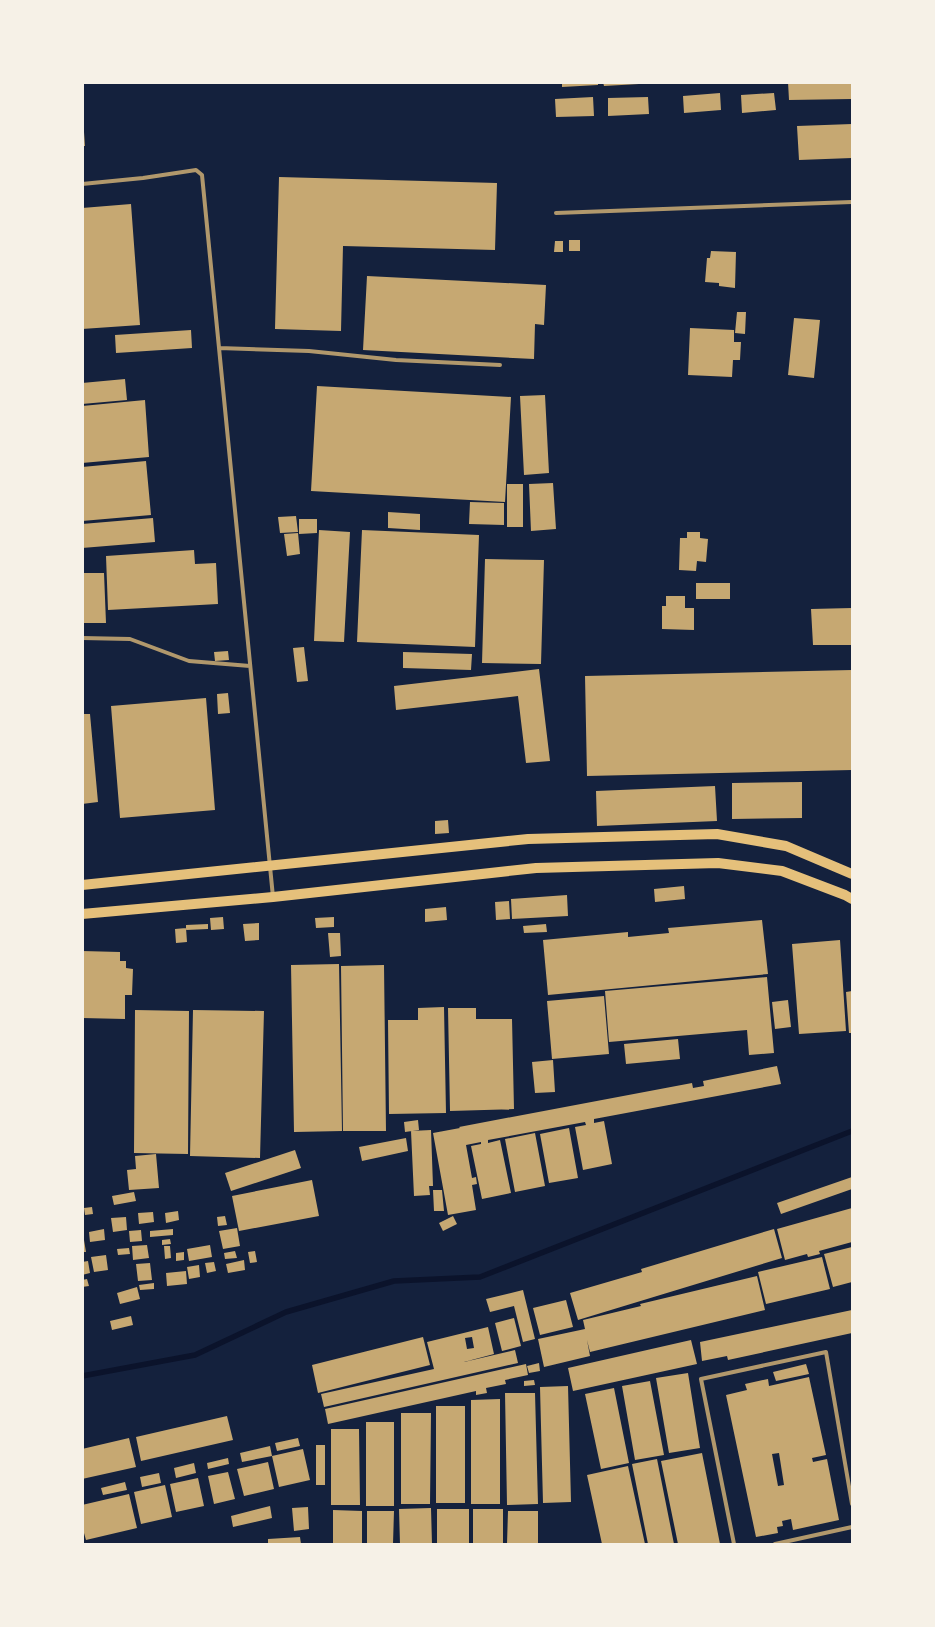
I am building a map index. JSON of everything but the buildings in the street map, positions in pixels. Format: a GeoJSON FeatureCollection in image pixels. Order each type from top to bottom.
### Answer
{"type":"FeatureCollection","features":[{"type":"Feature","properties":{"kind":"main road"},"geometry":{"type":"LineString","coordinates":[[82,885],[528,839],[717,834],[786,846],[852,874]]}},
{"type":"Feature","properties":{"kind":"main road"},"geometry":{"type":"LineString","coordinates":[[82,914],[273,897],[536,868],[718,863],[782,870],[846,894],[852,900]]}},
{"type":"Feature","properties":{"kind":"lane"},"geometry":{"type":"LineString","coordinates":[[82,184],[144,178],[196,170],[202,175],[273,897]]}},
{"type":"Feature","properties":{"kind":"lane"},"geometry":{"type":"LineString","coordinates":[[556,213],[852,202]]}},
{"type":"Feature","properties":{"kind":"lane"},"geometry":{"type":"LineString","coordinates":[[219,348],[309,351],[396,360],[500,365]]}},
{"type":"Feature","properties":{"kind":"lane"},"geometry":{"type":"LineString","coordinates":[[82,638],[130,639],[189,661],[250,666]]}},
{"type":"Feature","properties":{"kind":"lane"},"geometry":{"type":"LineString","coordinates":[[734,1544],[700,1379],[826,1352],[852,1504]]}},
{"type":"Feature","properties":{"kind":"lane"},"geometry":{"type":"LineString","coordinates":[[775,1544],[852,1528]]}},
{"type":"Feature","properties":{"kind":"waterway"},"geometry":{"type":"LineString","coordinates":[[82,1376],[195,1355],[286,1312],[394,1281],[480,1277],[852,1131]]}}]}
